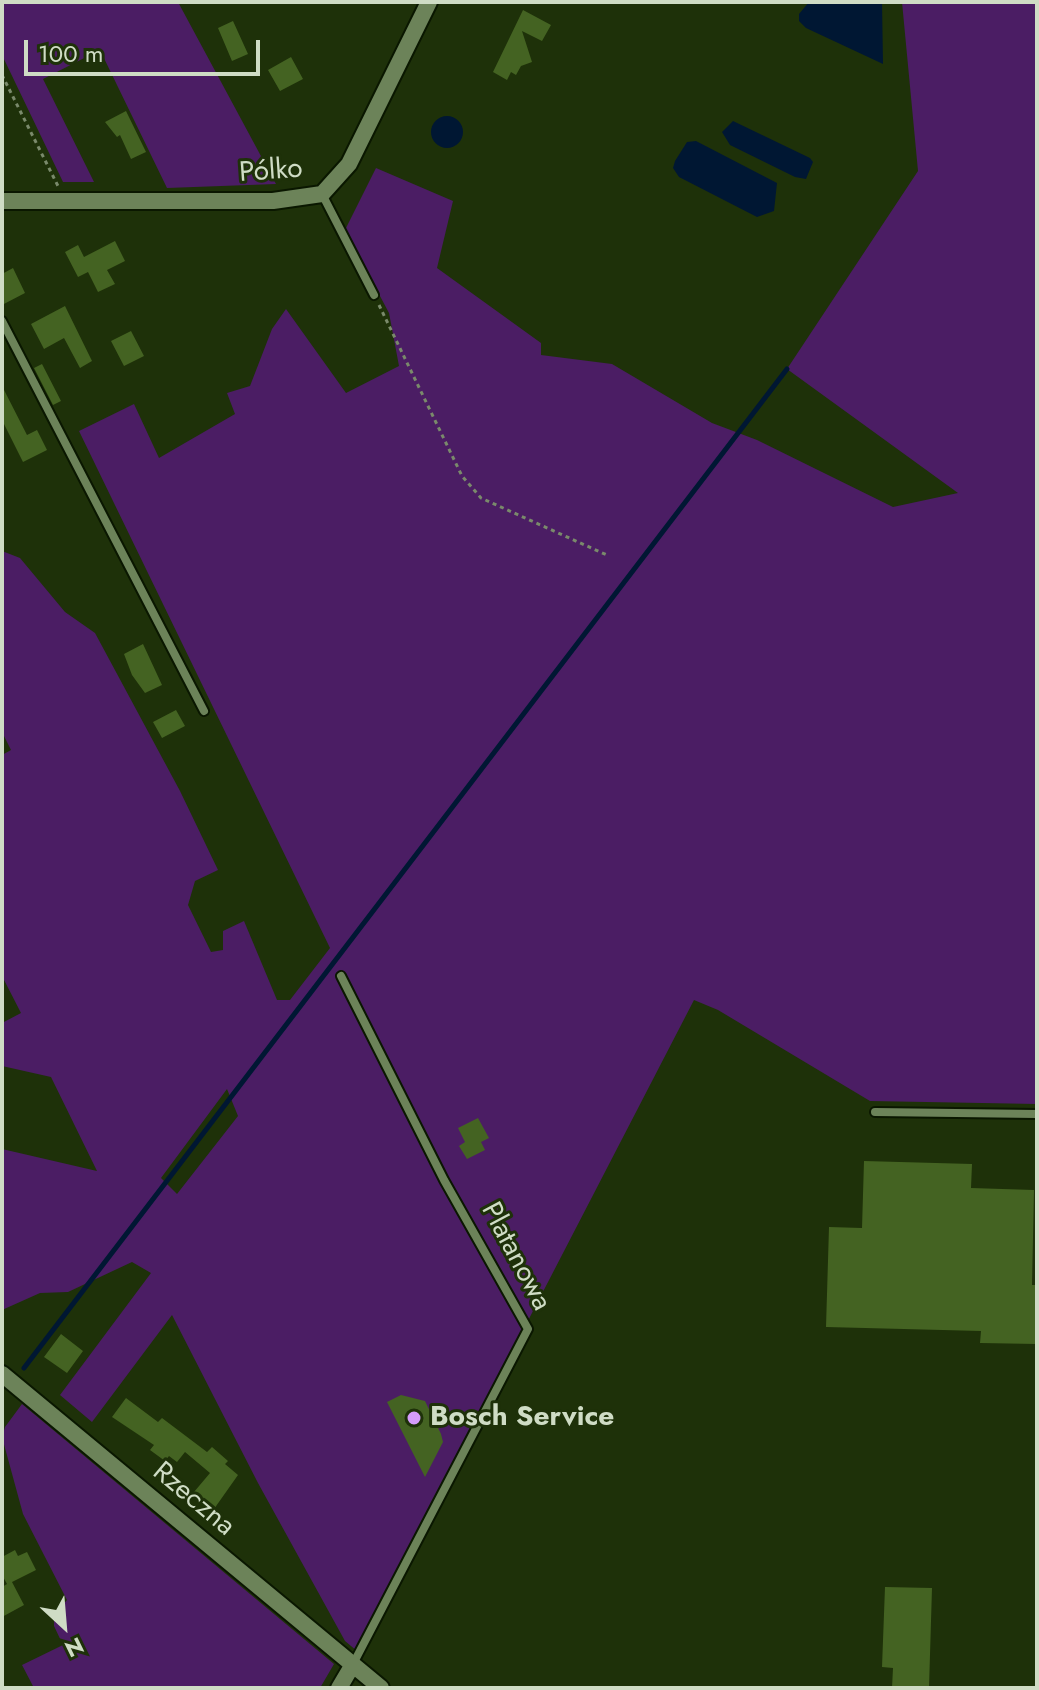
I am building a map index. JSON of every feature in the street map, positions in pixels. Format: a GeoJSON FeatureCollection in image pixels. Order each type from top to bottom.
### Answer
{"type":"FeatureCollection","features":[{"type":"Feature","properties":{"kind":"street","name":"Pólko"},"geometry":{"type":"LineString","coordinates":[[2,201],[273,201],[322,194],[349,164],[429,2]]}},
{"type":"Feature","properties":{"kind":"street","name":"Rzeczna"},"geometry":{"type":"LineString","coordinates":[[2,1374],[381,1688]]}},
{"type":"Feature","properties":{"kind":"street","name":"Platanowa"},"geometry":{"type":"LineString","coordinates":[[339,1688],[352,1666]]}},
{"type":"Feature","properties":{"kind":"lane"},"geometry":{"type":"LineString","coordinates":[[322,194],[374,295]]}},
{"type":"Feature","properties":{"kind":"lane"},"geometry":{"type":"LineString","coordinates":[[2,321],[204,711]]}},
{"type":"Feature","properties":{"kind":"lane","name":"Platanowa"},"geometry":{"type":"LineString","coordinates":[[341,976],[444,1180],[528,1329],[352,1666]]}},
{"type":"Feature","properties":{"kind":"lane"},"geometry":{"type":"LineString","coordinates":[[875,1112],[1037,1114]]}},
{"type":"Feature","properties":{"kind":"path"},"geometry":{"type":"LineString","coordinates":[[2,75],[66,200]]}},
{"type":"Feature","properties":{"kind":"path"},"geometry":{"type":"LineString","coordinates":[[374,295],[462,476],[481,498],[609,556]]}},
{"type":"Feature","properties":{"kind":"shaded area"},"geometry":{"type":"Polygon","coordinates":[[[2,2],[178,2],[276,184],[167,188],[100,50],[43,79],[94,182],[63,182],[2,55],[2,2]]]}},
{"type":"Feature","properties":{"kind":"shaded area"},"geometry":{"type":"Polygon","coordinates":[[[902,2],[1037,2],[1037,1104],[870,1101],[718,1010],[694,1000],[357,1651],[345,1641],[258,1483],[172,1315],[92,1422],[60,1395],[151,1273],[132,1262],[68,1292],[40,1293],[2,1310],[2,1149],[97,1171],[51,1077],[2,1066],[2,1023],[21,1013],[2,976],[2,755],[11,750],[2,732],[2,551],[20,558],[65,612],[95,633],[180,791],[218,870],[195,881],[188,905],[211,952],[223,950],[223,931],[244,921],[277,1000],[290,1000],[330,948],[79,431],[134,404],[159,458],[235,414],[227,393],[250,386],[272,329],[286,309],[346,393],[399,366],[389,313],[345,230],[376,168],[453,201],[437,268],[541,343],[541,355],[612,364],[712,423],[757,440],[893,507],[958,493],[787,369],[918,171],[902,2]],[[227,1089],[161,1178],[177,1194],[238,1116],[227,1089]]]}},
{"type":"Feature","properties":{"kind":"shaded area"},"geometry":{"type":"Polygon","coordinates":[[[22,1404],[334,1664],[320,1688],[34,1688],[22,1665],[63,1645],[54,1626],[54,1615],[67,1600],[23,1514],[2,1437],[5,1427],[22,1404]]]}},
{"type":"Feature","properties":{"kind":"water"},"geometry":{"type":"Polygon","coordinates":[[[809,2],[882,2],[883,64],[806,28],[799,21],[799,14],[809,2]]]}},
{"type":"Feature","properties":{"kind":"water"},"geometry":{"type":"Polygon","coordinates":[[[447,116],[458,121],[463,132],[458,143],[447,148],[436,143],[431,132],[436,121],[447,116]]]}},
{"type":"Feature","properties":{"kind":"water"},"geometry":{"type":"Polygon","coordinates":[[[733,121],[810,158],[813,162],[806,179],[795,177],[730,145],[722,132],[733,121]]]}},
{"type":"Feature","properties":{"kind":"water"},"geometry":{"type":"Polygon","coordinates":[[[696,141],[777,183],[774,211],[757,217],[679,177],[673,168],[675,161],[687,142],[696,141]]]}},
{"type":"Feature","properties":{"kind":"building"},"geometry":{"type":"Polygon","coordinates":[[[523,10],[551,25],[542,41],[522,31],[532,62],[521,66],[516,75],[511,72],[507,80],[493,72],[523,10]]]}},
{"type":"Feature","properties":{"kind":"building"},"geometry":{"type":"Polygon","coordinates":[[[233,21],[248,54],[232,61],[218,28],[233,21]]]}},
{"type":"Feature","properties":{"kind":"building"},"geometry":{"type":"Polygon","coordinates":[[[291,57],[303,79],[280,91],[268,70],[291,57]]]}},
{"type":"Feature","properties":{"kind":"building"},"geometry":{"type":"Polygon","coordinates":[[[126,111],[146,152],[131,159],[120,135],[117,137],[105,122],[126,111]]]}},
{"type":"Feature","properties":{"kind":"building"},"geometry":{"type":"Polygon","coordinates":[[[115,241],[125,261],[107,270],[115,284],[98,292],[88,272],[78,277],[65,252],[78,245],[84,257],[115,241]]]}},
{"type":"Feature","properties":{"kind":"building"},"geometry":{"type":"Polygon","coordinates":[[[13,268],[25,293],[2,305],[2,274],[13,268]]]}},
{"type":"Feature","properties":{"kind":"building"},"geometry":{"type":"Polygon","coordinates":[[[65,306],[92,361],[80,368],[64,338],[44,349],[31,324],[65,306]]]}},
{"type":"Feature","properties":{"kind":"building"},"geometry":{"type":"Polygon","coordinates":[[[131,331],[144,356],[124,366],[111,341],[131,331]]]}},
{"type":"Feature","properties":{"kind":"building"},"geometry":{"type":"Polygon","coordinates":[[[42,364],[61,401],[53,405],[34,368],[42,364]]]}},
{"type":"Feature","properties":{"kind":"building"},"geometry":{"type":"Polygon","coordinates":[[[2,386],[27,435],[37,430],[47,450],[23,462],[2,420],[2,386]]]}},
{"type":"Feature","properties":{"kind":"building"},"geometry":{"type":"Polygon","coordinates":[[[143,644],[162,685],[145,693],[132,675],[124,654],[143,644]]]}},
{"type":"Feature","properties":{"kind":"building"},"geometry":{"type":"Polygon","coordinates":[[[176,710],[185,726],[162,738],[153,722],[176,710]]]}},
{"type":"Feature","properties":{"kind":"building"},"geometry":{"type":"Polygon","coordinates":[[[478,1118],[489,1138],[481,1142],[485,1150],[467,1159],[459,1146],[465,1142],[458,1128],[478,1118]]]}},
{"type":"Feature","properties":{"kind":"building"},"geometry":{"type":"Polygon","coordinates":[[[864,1161],[972,1164],[971,1188],[1034,1190],[1032,1285],[1037,1285],[1037,1344],[980,1343],[981,1331],[826,1327],[829,1227],[862,1228],[864,1161]]]}},
{"type":"Feature","properties":{"kind":"building"},"geometry":{"type":"Polygon","coordinates":[[[61,1334],[83,1351],[67,1373],[44,1357],[61,1334]]]}},
{"type":"Feature","properties":{"kind":"building","name":"Bosch Service"},"geometry":{"type":"Polygon","coordinates":[[[401,1395],[425,1401],[441,1434],[443,1442],[425,1477],[387,1402],[401,1395]]]}},
{"type":"Feature","properties":{"kind":"building"},"geometry":{"type":"Polygon","coordinates":[[[126,1398],[158,1422],[162,1418],[207,1452],[212,1447],[228,1461],[225,1464],[238,1475],[214,1509],[194,1492],[210,1473],[185,1452],[177,1462],[169,1456],[165,1461],[150,1450],[154,1445],[112,1417],[126,1398]]]}},
{"type":"Feature","properties":{"kind":"building"},"geometry":{"type":"Polygon","coordinates":[[[15,1550],[18,1556],[27,1552],[36,1570],[12,1582],[24,1605],[2,1617],[2,1587],[7,1584],[2,1575],[2,1557],[15,1550]]]}},
{"type":"Feature","properties":{"kind":"building"},"geometry":{"type":"Polygon","coordinates":[[[885,1587],[932,1588],[929,1688],[892,1688],[893,1668],[882,1667],[885,1587]]]}},
{"type":"Feature","properties":{"kind":"waterway"},"geometry":{"type":"LineString","coordinates":[[24,1368],[787,369]]}},
{"type":"Feature","properties":{"kind":"place","name":"Bosch Service"},"geometry":{"type":"Point","coordinates":[414,1418]}}]}
